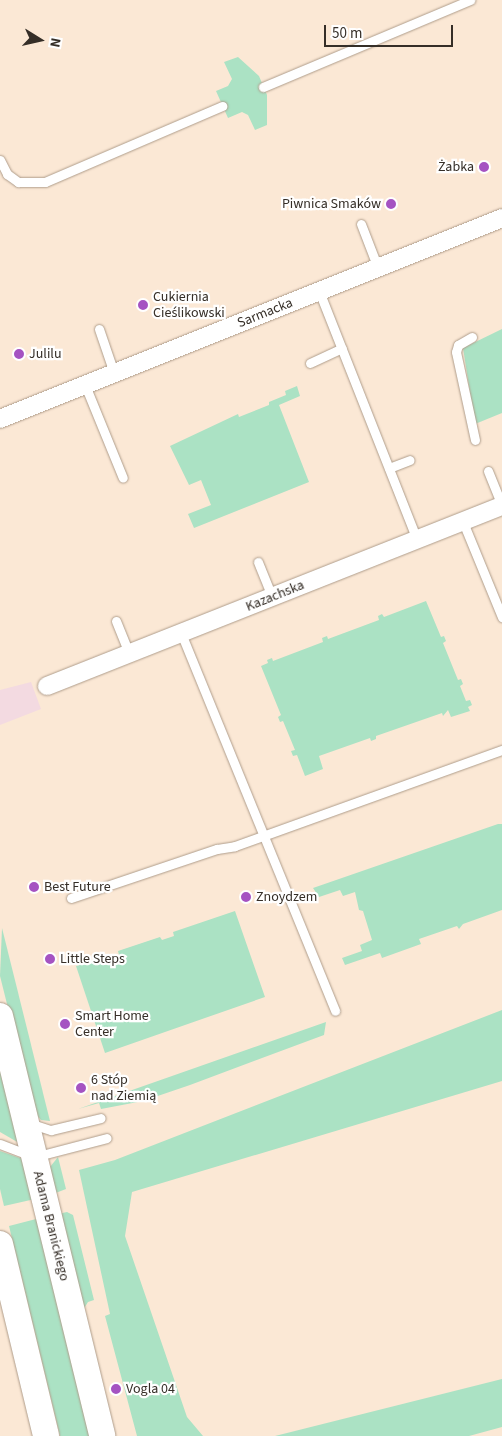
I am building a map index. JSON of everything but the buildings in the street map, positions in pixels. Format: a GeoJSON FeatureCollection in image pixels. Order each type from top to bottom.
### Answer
{"type":"FeatureCollection","features":[{"type":"Feature","properties":{"kind":"main road","name":"Adama Branickiego"},"geometry":{"type":"LineString","coordinates":[[0,1016],[102,1436]]}},
{"type":"Feature","properties":{"kind":"main road"},"geometry":{"type":"LineString","coordinates":[[0,1244],[46,1436]]}},
{"type":"Feature","properties":{"kind":"street","name":"Sarmacka"},"geometry":{"type":"LineString","coordinates":[[0,419],[502,218]]}},
{"type":"Feature","properties":{"kind":"street","name":"Kazachska"},"geometry":{"type":"LineString","coordinates":[[48,686],[502,506]]}},
{"type":"Feature","properties":{"kind":"lane"},"geometry":{"type":"LineString","coordinates":[[263,87],[470,0]]}},
{"type":"Feature","properties":{"kind":"lane"},"geometry":{"type":"LineString","coordinates":[[0,160],[7,174],[18,182],[45,182],[222,106]]}},
{"type":"Feature","properties":{"kind":"lane"},"geometry":{"type":"LineString","coordinates":[[361,224],[378,268]]}},
{"type":"Feature","properties":{"kind":"lane"},"geometry":{"type":"LineString","coordinates":[[320,291],[417,540]]}},
{"type":"Feature","properties":{"kind":"lane"},"geometry":{"type":"LineString","coordinates":[[99,329],[114,372]]}},
{"type":"Feature","properties":{"kind":"lane"},"geometry":{"type":"LineString","coordinates":[[472,337],[458,345],[456,352],[475,440]]}},
{"type":"Feature","properties":{"kind":"lane"},"geometry":{"type":"LineString","coordinates":[[310,363],[342,348]]}},
{"type":"Feature","properties":{"kind":"lane"},"geometry":{"type":"LineString","coordinates":[[84,385],[123,478]]}},
{"type":"Feature","properties":{"kind":"lane"},"geometry":{"type":"LineString","coordinates":[[389,468],[410,460]]}},
{"type":"Feature","properties":{"kind":"lane"},"geometry":{"type":"LineString","coordinates":[[488,471],[502,506]]}},
{"type":"Feature","properties":{"kind":"lane"},"geometry":{"type":"LineString","coordinates":[[463,522],[502,617]]}},
{"type":"Feature","properties":{"kind":"lane"},"geometry":{"type":"LineString","coordinates":[[258,562],[272,597]]}},
{"type":"Feature","properties":{"kind":"lane"},"geometry":{"type":"LineString","coordinates":[[116,621],[128,654]]}},
{"type":"Feature","properties":{"kind":"lane"},"geometry":{"type":"LineString","coordinates":[[181,633],[334,1011]]}},
{"type":"Feature","properties":{"kind":"lane"},"geometry":{"type":"LineString","coordinates":[[71,898],[262,836],[502,750]]}},
{"type":"Feature","properties":{"kind":"lane"},"geometry":{"type":"LineString","coordinates":[[25,1118],[34,1126],[51,1130],[101,1118]]}},
{"type":"Feature","properties":{"kind":"lane"},"geometry":{"type":"LineString","coordinates":[[0,1144],[34,1157],[107,1138]]}},
{"type":"Feature","properties":{"kind":"shaded area"},"geometry":{"type":"Polygon","coordinates":[[[31,682],[41,709],[0,725],[0,690],[31,682]]]}},
{"type":"Feature","properties":{"kind":"green space"},"geometry":{"type":"Polygon","coordinates":[[[238,57],[259,76],[267,95],[267,125],[255,130],[248,115],[242,112],[228,118],[216,91],[228,86],[232,79],[224,62],[238,57]]]}},
{"type":"Feature","properties":{"kind":"green space"},"geometry":{"type":"Polygon","coordinates":[[[502,329],[502,413],[475,424],[463,348],[502,329]]]}},
{"type":"Feature","properties":{"kind":"green space"},"geometry":{"type":"Polygon","coordinates":[[[297,386],[300,396],[279,405],[309,482],[194,528],[188,514],[211,505],[201,480],[189,485],[170,446],[238,414],[239,417],[269,405],[269,402],[286,395],[285,391],[297,386]]]}},
{"type":"Feature","properties":{"kind":"green space"},"geometry":{"type":"Polygon","coordinates":[[[426,601],[441,637],[444,636],[446,641],[443,643],[458,680],[461,679],[463,684],[460,686],[466,701],[470,700],[472,705],[468,707],[470,711],[451,717],[448,710],[443,716],[442,713],[376,736],[376,739],[371,741],[370,738],[319,756],[323,769],[305,776],[297,755],[293,756],[291,751],[295,750],[283,721],[280,722],[278,717],[281,715],[261,666],[268,663],[267,660],[272,658],[273,661],[323,642],[322,638],[327,636],[328,639],[379,620],[378,616],[382,614],[384,617],[426,601]]]}},
{"type":"Feature","properties":{"kind":"green space"},"geometry":{"type":"Polygon","coordinates":[[[502,824],[502,910],[463,924],[459,929],[457,926],[419,939],[421,944],[382,958],[380,953],[345,965],[342,958],[362,951],[360,945],[372,940],[363,911],[359,910],[355,892],[343,896],[340,890],[319,897],[313,888],[502,824]]]}},
{"type":"Feature","properties":{"kind":"green space"},"geometry":{"type":"Polygon","coordinates":[[[235,911],[265,997],[105,1053],[76,966],[119,955],[118,951],[160,937],[162,940],[174,936],[173,932],[235,911]]]}},
{"type":"Feature","properties":{"kind":"green space"},"geometry":{"type":"Polygon","coordinates":[[[2,928],[50,1121],[41,1120],[34,1112],[0,976],[2,928]]]}},
{"type":"Feature","properties":{"kind":"green space"},"geometry":{"type":"Polygon","coordinates":[[[502,1010],[502,1081],[132,1192],[125,1236],[187,1417],[203,1436],[137,1436],[105,1316],[110,1314],[79,1170],[115,1160],[502,1010]]]}},
{"type":"Feature","properties":{"kind":"green space"},"geometry":{"type":"Polygon","coordinates":[[[326,1022],[324,1035],[190,1085],[143,1101],[101,1109],[99,1103],[78,1109],[326,1022]]]}},
{"type":"Feature","properties":{"kind":"green space"},"geometry":{"type":"Polygon","coordinates":[[[0,1053],[19,1143],[0,1132],[0,1053]]]}},
{"type":"Feature","properties":{"kind":"green space"},"geometry":{"type":"Polygon","coordinates":[[[0,1151],[26,1160],[35,1199],[4,1206],[0,1189],[0,1151]]]}},
{"type":"Feature","properties":{"kind":"green space"},"geometry":{"type":"Polygon","coordinates":[[[58,1157],[66,1189],[53,1194],[50,1167],[58,1157]]]}},
{"type":"Feature","properties":{"kind":"green space"},"geometry":{"type":"Polygon","coordinates":[[[67,1212],[73,1215],[94,1300],[88,1302],[83,1310],[58,1214],[67,1212]]]}},
{"type":"Feature","properties":{"kind":"green space"},"geometry":{"type":"Polygon","coordinates":[[[40,1218],[93,1436],[60,1436],[9,1226],[40,1218]]]}},
{"type":"Feature","properties":{"kind":"green space"},"geometry":{"type":"Polygon","coordinates":[[[502,1379],[502,1427],[469,1436],[275,1436],[502,1379]]]}},
{"type":"Feature","properties":{"kind":"place","name":"Żabka"},"geometry":{"type":"Point","coordinates":[484,167]}},
{"type":"Feature","properties":{"kind":"place","name":"Piwnica Smaków"},"geometry":{"type":"Point","coordinates":[391,204]}},
{"type":"Feature","properties":{"kind":"place","name":"Cukiernia Cieślikowski"},"geometry":{"type":"Point","coordinates":[143,305]}},
{"type":"Feature","properties":{"kind":"place","name":"Julilu"},"geometry":{"type":"Point","coordinates":[19,354]}},
{"type":"Feature","properties":{"kind":"place","name":"Best Future"},"geometry":{"type":"Point","coordinates":[34,887]}},
{"type":"Feature","properties":{"kind":"place","name":"Znoydzem"},"geometry":{"type":"Point","coordinates":[246,897]}},
{"type":"Feature","properties":{"kind":"place","name":"Little Steps"},"geometry":{"type":"Point","coordinates":[50,959]}},
{"type":"Feature","properties":{"kind":"place","name":"Smart Home Center"},"geometry":{"type":"Point","coordinates":[65,1024]}},
{"type":"Feature","properties":{"kind":"place","name":"6 Stóp nad Ziemią"},"geometry":{"type":"Point","coordinates":[81,1088]}},
{"type":"Feature","properties":{"kind":"place","name":"Vogla 04"},"geometry":{"type":"Point","coordinates":[116,1389]}}]}
